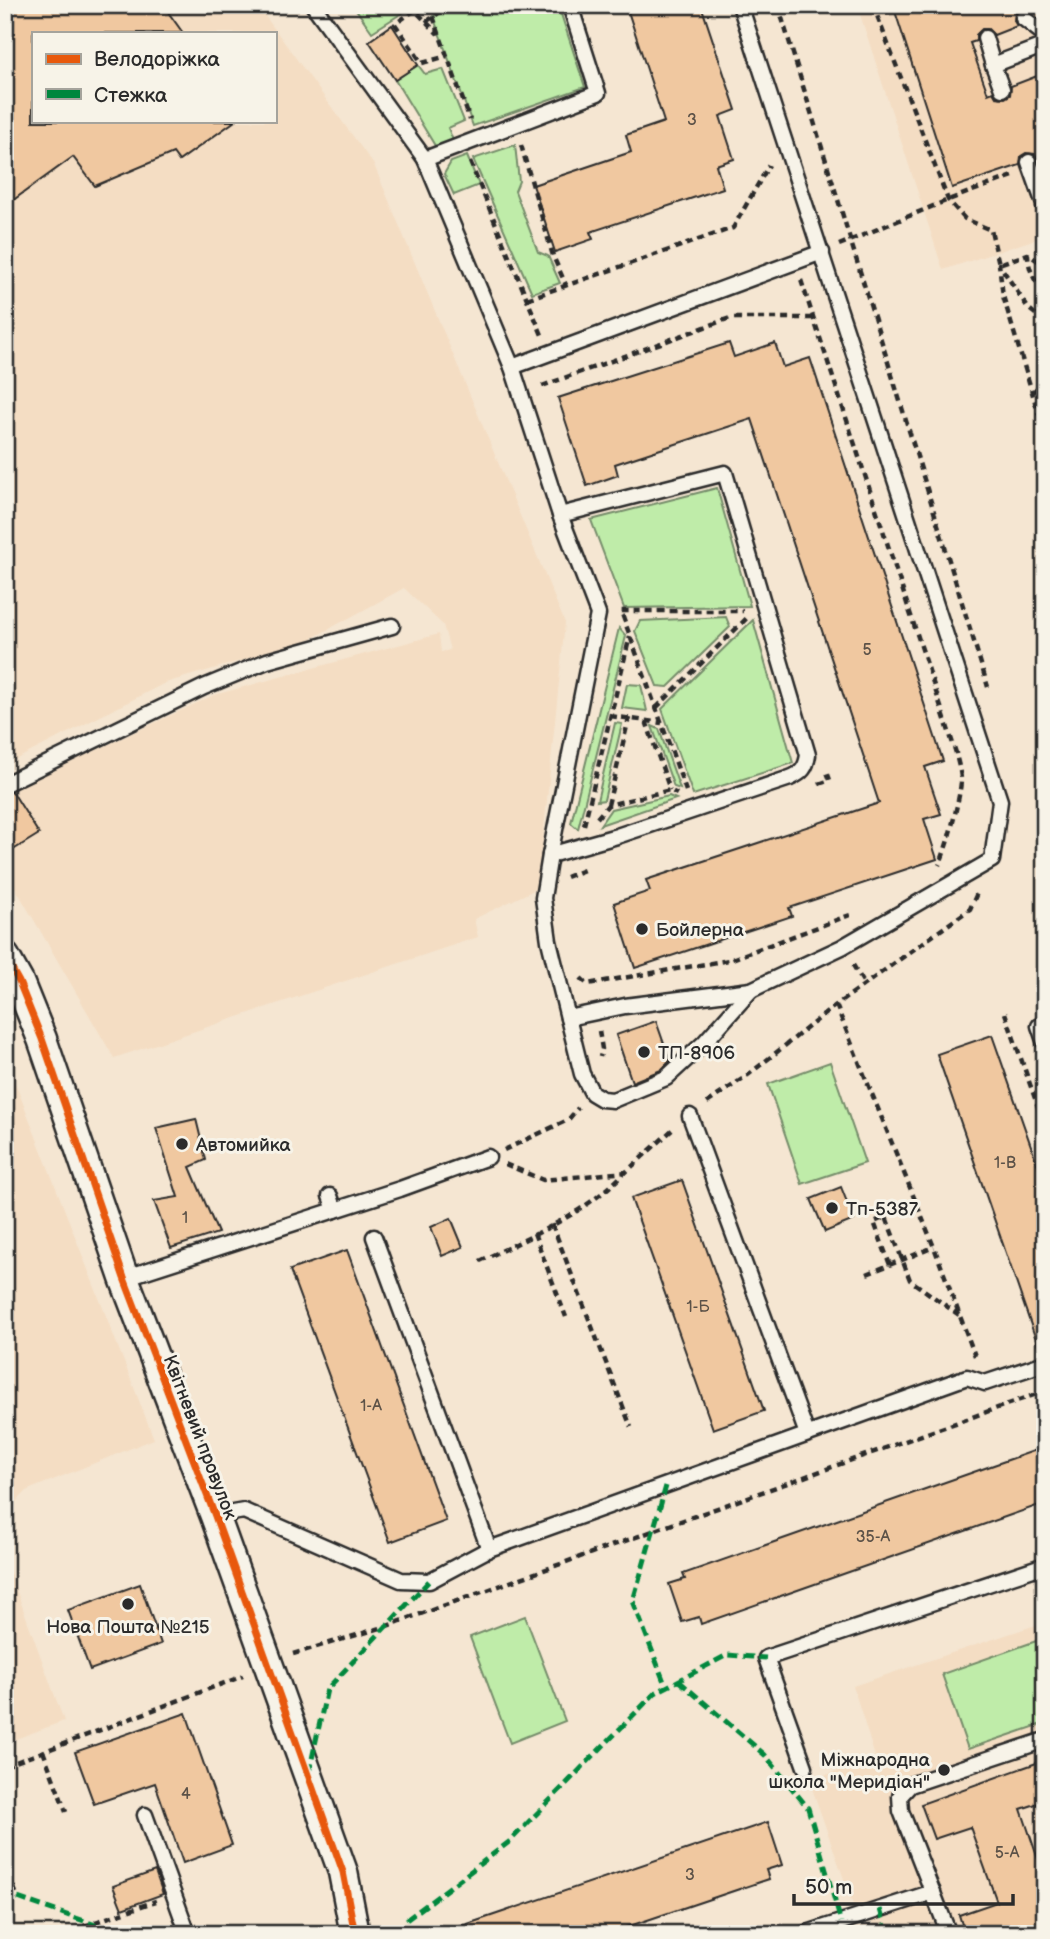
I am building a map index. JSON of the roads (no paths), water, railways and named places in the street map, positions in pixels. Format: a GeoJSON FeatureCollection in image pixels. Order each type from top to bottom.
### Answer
{"type":"FeatureCollection","features":[{"type":"Feature","properties":{"kind":"street","name":"Квітневий провулок"},"geometry":{"type":"LineString","coordinates":[[5,957],[19,982],[42,1039],[124,1278],[215,1516],[343,1872],[355,1934]]}},
{"type":"Feature","properties":{"kind":"lane"},"geometry":{"type":"LineString","coordinates":[[313,5],[425,159],[512,367],[560,515],[598,614],[543,898],[549,941],[582,1074],[592,1093],[602,1099],[613,1100],[666,1078],[704,1043],[751,990]]}},
{"type":"Feature","properties":{"kind":"lane"},"geometry":{"type":"LineString","coordinates":[[425,159],[598,93],[570,5]]}},
{"type":"Feature","properties":{"kind":"lane"},"geometry":{"type":"LineString","coordinates":[[568,1018],[625,1006],[751,990],[842,947],[992,860],[1000,800],[740,5]]}},
{"type":"Feature","properties":{"kind":"lane"},"geometry":{"type":"LineString","coordinates":[[1023,18],[1045,35]]}},
{"type":"Feature","properties":{"kind":"lane"},"geometry":{"type":"LineString","coordinates":[[985,38],[1002,89]]}},
{"type":"Feature","properties":{"kind":"lane"},"geometry":{"type":"LineString","coordinates":[[993,65],[1045,45]]}},
{"type":"Feature","properties":{"kind":"lane"},"geometry":{"type":"LineString","coordinates":[[1030,166],[1045,207]]}},
{"type":"Feature","properties":{"kind":"lane"},"geometry":{"type":"LineString","coordinates":[[512,367],[822,252]]}},
{"type":"Feature","properties":{"kind":"lane"},"geometry":{"type":"LineString","coordinates":[[550,855],[617,836],[790,778],[800,774],[807,766],[808,755],[725,473],[560,515]]}},
{"type":"Feature","properties":{"kind":"lane"},"geometry":{"type":"LineString","coordinates":[[5,784],[204,687],[255,666],[391,626]]}},
{"type":"Feature","properties":{"kind":"lane"},"geometry":{"type":"LineString","coordinates":[[1039,1026],[1045,1043]]}},
{"type":"Feature","properties":{"kind":"lane"},"geometry":{"type":"LineString","coordinates":[[690,1116],[807,1434]]}},
{"type":"Feature","properties":{"kind":"lane"},"geometry":{"type":"LineString","coordinates":[[124,1278],[333,1203],[488,1157]]}},
{"type":"Feature","properties":{"kind":"lane"},"geometry":{"type":"LineString","coordinates":[[374,1237],[489,1549]]}},
{"type":"Feature","properties":{"kind":"lane"},"geometry":{"type":"LineString","coordinates":[[215,1516],[244,1511],[401,1580],[429,1581],[489,1549],[967,1377],[985,1383],[1045,1363]]}},
{"type":"Feature","properties":{"kind":"lane"},"geometry":{"type":"LineString","coordinates":[[805,1768],[766,1658],[1045,1565]]}},
{"type":"Feature","properties":{"kind":"lane"},"geometry":{"type":"LineString","coordinates":[[949,1934],[901,1811],[899,1801],[903,1791],[910,1786],[1045,1740]]}},
{"type":"Feature","properties":{"kind":"lane"},"geometry":{"type":"LineString","coordinates":[[145,1815],[188,1934]]}},
{"type":"Feature","properties":{"kind":"lane"},"geometry":{"type":"LineString","coordinates":[[804,1934],[933,1892]]}},
{"type":"Feature","properties":{"kind":"place","name":"Бойлерна"},"geometry":{"type":"Point","coordinates":[642,929]}},
{"type":"Feature","properties":{"kind":"place","name":"ТП-8906"},"geometry":{"type":"Point","coordinates":[644,1052]}},
{"type":"Feature","properties":{"kind":"place","name":"Автомийка"},"geometry":{"type":"Point","coordinates":[182,1144]}},
{"type":"Feature","properties":{"kind":"place","name":"Тп-5387"},"geometry":{"type":"Point","coordinates":[832,1208]}},
{"type":"Feature","properties":{"kind":"place","name":"Нова Пошта №215"},"geometry":{"type":"Point","coordinates":[128,1604]}},
{"type":"Feature","properties":{"kind":"place","name":"Міжнародна школа \"Меридіан\""},"geometry":{"type":"Point","coordinates":[944,1770]}}]}
